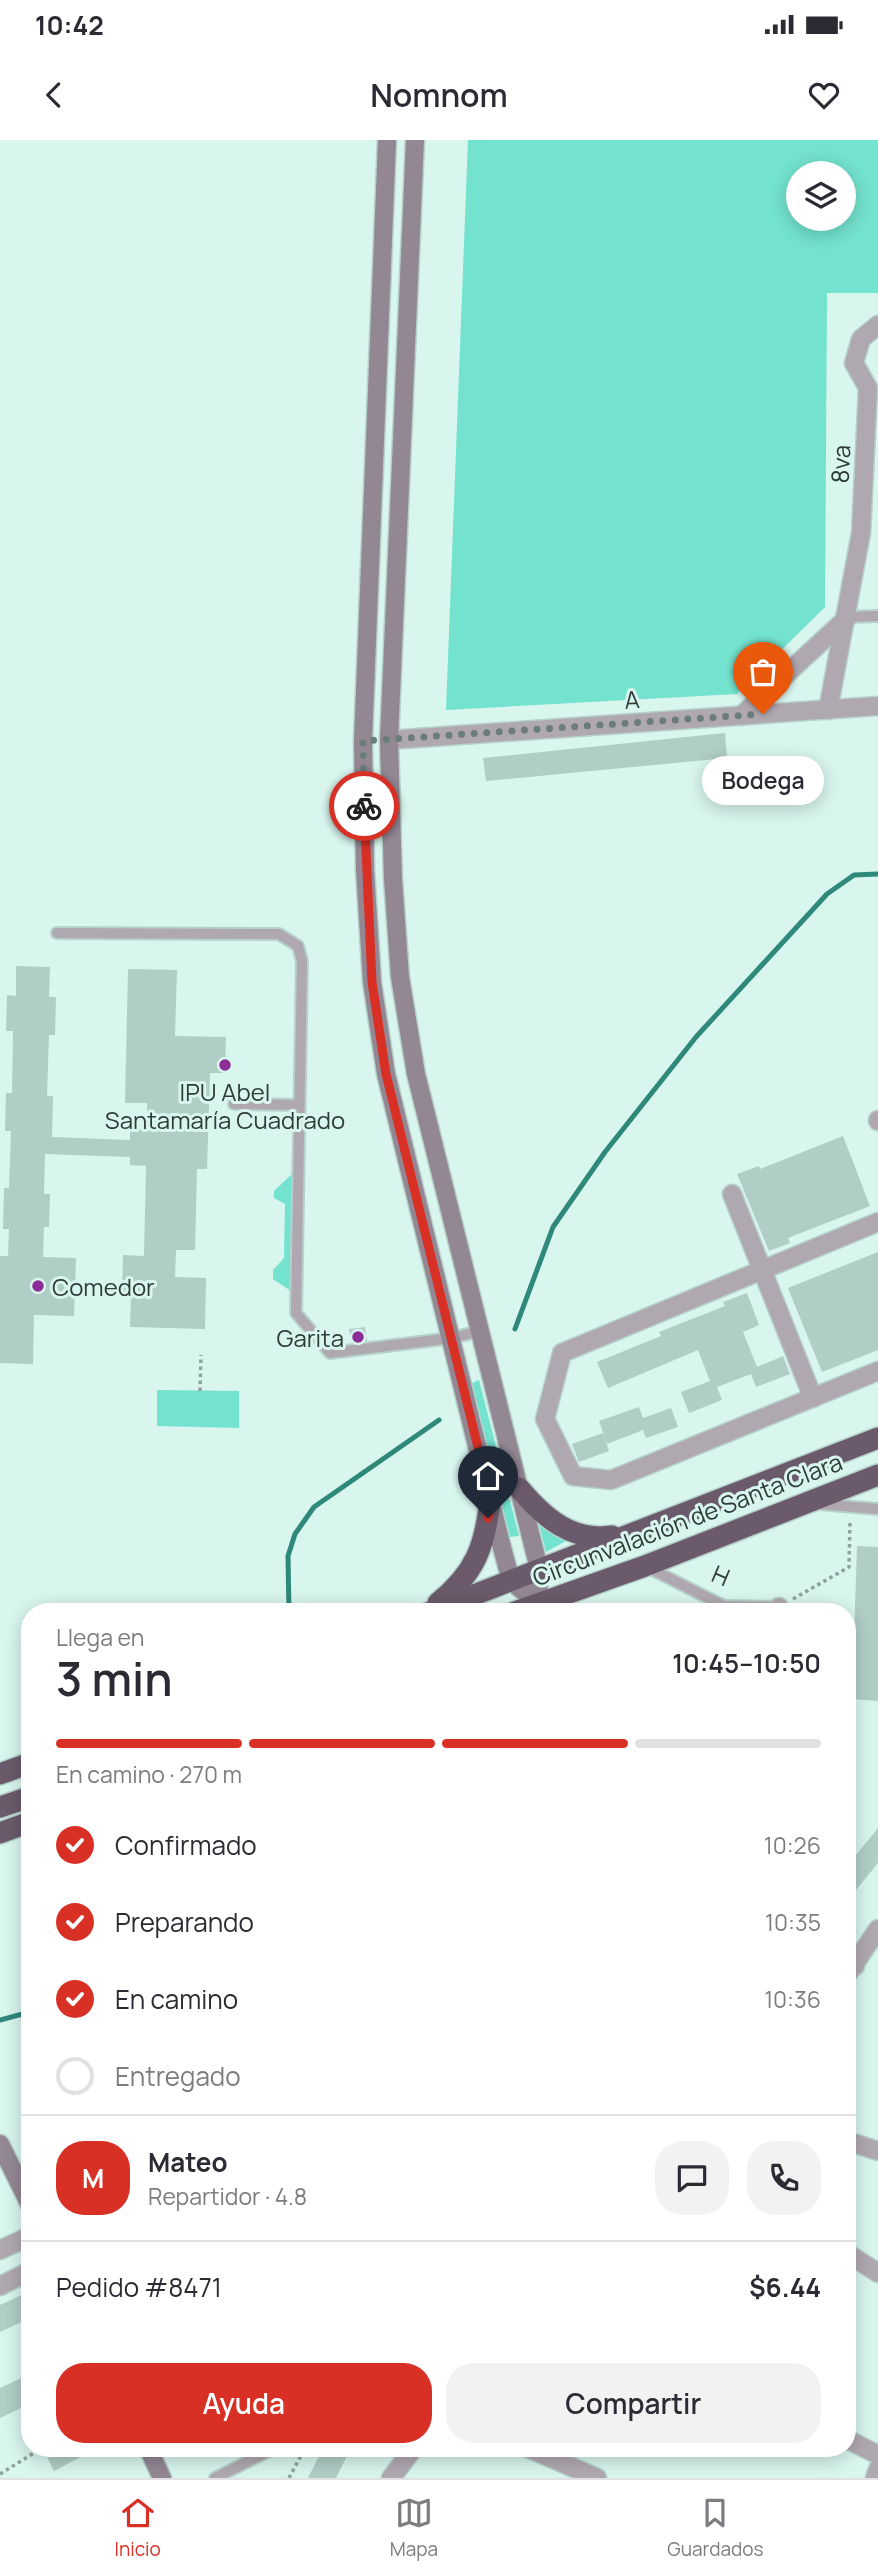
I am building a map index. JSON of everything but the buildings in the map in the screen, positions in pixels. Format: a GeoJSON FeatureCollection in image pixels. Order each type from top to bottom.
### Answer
{"type":"FeatureCollection","features":[{"type":"Feature","properties":{"kind":"highway","name":"Circunvalación de Santa Clara"},"geometry":{"type":"LineString","coordinates":[[453,1603],[878,1438]]}},
{"type":"Feature","properties":{"kind":"highway","name":"Circunvalación de Santa Clara"},"geometry":{"type":"LineString","coordinates":[[550,1603],[878,1475]]}},
{"type":"Feature","properties":{"kind":"highway"},"geometry":{"type":"LineString","coordinates":[[519,1488],[548,1520],[576,1535],[601,1538],[632,1534]]}},
{"type":"Feature","properties":{"kind":"highway"},"geometry":{"type":"LineString","coordinates":[[439,1603],[456,1588],[476,1560],[486,1535],[491,1500]]}},
{"type":"Feature","properties":{"kind":"highway"},"geometry":{"type":"LineString","coordinates":[[0,1774],[21,1766]]}},
{"type":"Feature","properties":{"kind":"highway"},"geometry":{"type":"LineString","coordinates":[[0,1807],[21,1800]]}},
{"type":"Feature","properties":{"kind":"highway"},"geometry":{"type":"LineString","coordinates":[[0,1833],[21,1825]]}},
{"type":"Feature","properties":{"kind":"main road"},"geometry":{"type":"LineString","coordinates":[[387,140],[363,741],[365,870],[372,982],[386,1074],[511,1581],[536,1603]]}},
{"type":"Feature","properties":{"kind":"main road"},"geometry":{"type":"LineString","coordinates":[[415,140],[389,740],[393,879],[400,977],[416,1074],[539,1569],[540,1603]]}},
{"type":"Feature","properties":{"kind":"main road"},"geometry":{"type":"LineString","coordinates":[[381,275],[409,275]]}},
{"type":"Feature","properties":{"kind":"main road"},"geometry":{"type":"LineString","coordinates":[[0,2144],[21,2187]]}},
{"type":"Feature","properties":{"kind":"main road"},"geometry":{"type":"LineString","coordinates":[[152,2457],[162,2478]]}},
{"type":"Feature","properties":{"kind":"street","name":"8va"},"geometry":{"type":"LineString","coordinates":[[828,710],[848,617],[861,533],[868,388],[854,363],[860,339],[878,325]]}},
{"type":"Feature","properties":{"kind":"street"},"geometry":{"type":"LineString","coordinates":[[741,716],[848,617]]}},
{"type":"Feature","properties":{"kind":"street","name":"A"},"geometry":{"type":"LineString","coordinates":[[389,740],[878,706]]}},
{"type":"Feature","properties":{"kind":"street"},"geometry":{"type":"LineString","coordinates":[[732,1194],[813,1398]]}},
{"type":"Feature","properties":{"kind":"street"},"geometry":{"type":"LineString","coordinates":[[878,1222],[562,1353],[545,1419],[573,1476],[611,1480],[878,1371]]}},
{"type":"Feature","properties":{"kind":"street"},"geometry":{"type":"LineString","coordinates":[[856,1963],[878,1929]]}},
{"type":"Feature","properties":{"kind":"street"},"geometry":{"type":"LineString","coordinates":[[856,2144],[878,2151]]}},
{"type":"Feature","properties":{"kind":"street"},"geometry":{"type":"LineString","coordinates":[[0,2250],[21,2240]]}},
{"type":"Feature","properties":{"kind":"street"},"geometry":{"type":"LineString","coordinates":[[856,2259],[878,2273]]}},
{"type":"Feature","properties":{"kind":"street"},"geometry":{"type":"LineString","coordinates":[[0,2286],[21,2276]]}},
{"type":"Feature","properties":{"kind":"street"},"geometry":{"type":"LineString","coordinates":[[856,2444],[878,2455]]}},
{"type":"Feature","properties":{"kind":"street"},"geometry":{"type":"LineString","coordinates":[[391,2478],[407,2457]]}},
{"type":"Feature","properties":{"kind":"street"},"geometry":{"type":"LineString","coordinates":[[549,2457],[597,2478]]}},
{"type":"Feature","properties":{"kind":"street"},"geometry":{"type":"LineString","coordinates":[[875,2478],[878,2469]]}},
{"type":"Feature","properties":{"kind":"lane"},"geometry":{"type":"LineString","coordinates":[[848,617],[878,616]]}},
{"type":"Feature","properties":{"kind":"lane"},"geometry":{"type":"LineString","coordinates":[[363,741],[389,740]]}},
{"type":"Feature","properties":{"kind":"lane"},"geometry":{"type":"LineString","coordinates":[[57,933],[279,934],[298,946],[302,961],[296,1313],[330,1353],[452,1338],[480,1331]]}},
{"type":"Feature","properties":{"kind":"lane"},"geometry":{"type":"LineString","coordinates":[[234,1104],[299,1105]]}},
{"type":"Feature","properties":{"kind":"lane"},"geometry":{"type":"LineString","coordinates":[[809,1503],[878,1508]]}},
{"type":"Feature","properties":{"kind":"lane","name":"H"},"geometry":{"type":"LineString","coordinates":[[645,1566],[718,1603]]}},
{"type":"Feature","properties":{"kind":"lane"},"geometry":{"type":"LineString","coordinates":[[215,2478],[257,2457]]}},
{"type":"Feature","properties":{"kind":"path"},"geometry":{"type":"LineString","coordinates":[[200,1391],[201,1355]]}},
{"type":"Feature","properties":{"kind":"path"},"geometry":{"type":"LineString","coordinates":[[789,1603],[849,1567],[850,1507]]}},
{"type":"Feature","properties":{"kind":"path"},"geometry":{"type":"LineString","coordinates":[[0,2474],[27,2457]]}},
{"type":"Feature","properties":{"kind":"path"},"geometry":{"type":"LineString","coordinates":[[289,2478],[300,2457]]}},
{"type":"Feature","properties":{"kind":"green space"},"geometry":{"type":"Polygon","coordinates":[[[468,140],[878,140],[878,293],[827,293],[825,607],[737,694],[446,710],[468,140]]]}},
{"type":"Feature","properties":{"kind":"green space"},"geometry":{"type":"Polygon","coordinates":[[[293,1173],[291,1291],[273,1279],[273,1270],[284,1258],[285,1204],[274,1198],[274,1191],[293,1173]]]}},
{"type":"Feature","properties":{"kind":"green space"},"geometry":{"type":"Polygon","coordinates":[[[479,1380],[519,1536],[510,1537],[472,1383],[479,1380]]]}},
{"type":"Feature","properties":{"kind":"green space"},"geometry":{"type":"Polygon","coordinates":[[[157,1390],[239,1391],[239,1428],[157,1426],[157,1390]]]}},
{"type":"Feature","properties":{"kind":"green space"},"geometry":{"type":"Polygon","coordinates":[[[539,1524],[566,1541],[546,1552],[539,1524]]]}},
{"type":"Feature","properties":{"kind":"waterway"},"geometry":{"type":"LineString","coordinates":[[515,1329],[553,1227],[605,1152],[696,1037],[827,894],[854,875],[878,874]]}},
{"type":"Feature","properties":{"kind":"waterway"},"geometry":{"type":"LineString","coordinates":[[289,1603],[288,1556],[295,1534],[314,1507],[439,1420]]}},
{"type":"Feature","properties":{"kind":"waterway"},"geometry":{"type":"LineString","coordinates":[[0,2020],[21,2014]]}},
{"type":"Feature","properties":{"kind":"way so far"},"geometry":{"type":"LineString","coordinates":[[364,806],[363,741],[763,714]]}},
{"type":"Feature","properties":{"kind":"place","name":"Bodega"},"geometry":{"type":"Point","coordinates":[763,714]}},
{"type":"Feature","properties":{"kind":"place","name":"IPU Abel Santamaría Cuadrado"},"geometry":{"type":"Point","coordinates":[225,1065]}},
{"type":"Feature","properties":{"kind":"place","name":"Comedor"},"geometry":{"type":"Point","coordinates":[38,1286]}},
{"type":"Feature","properties":{"kind":"place","name":"Garita"},"geometry":{"type":"Point","coordinates":[358,1337]}},
{"type":"Feature","properties":{"kind":"route"},"geometry":{"type":"LineString","coordinates":[[364,806],[372,982],[386,1074],[491,1500],[488,1518]]}}]}
